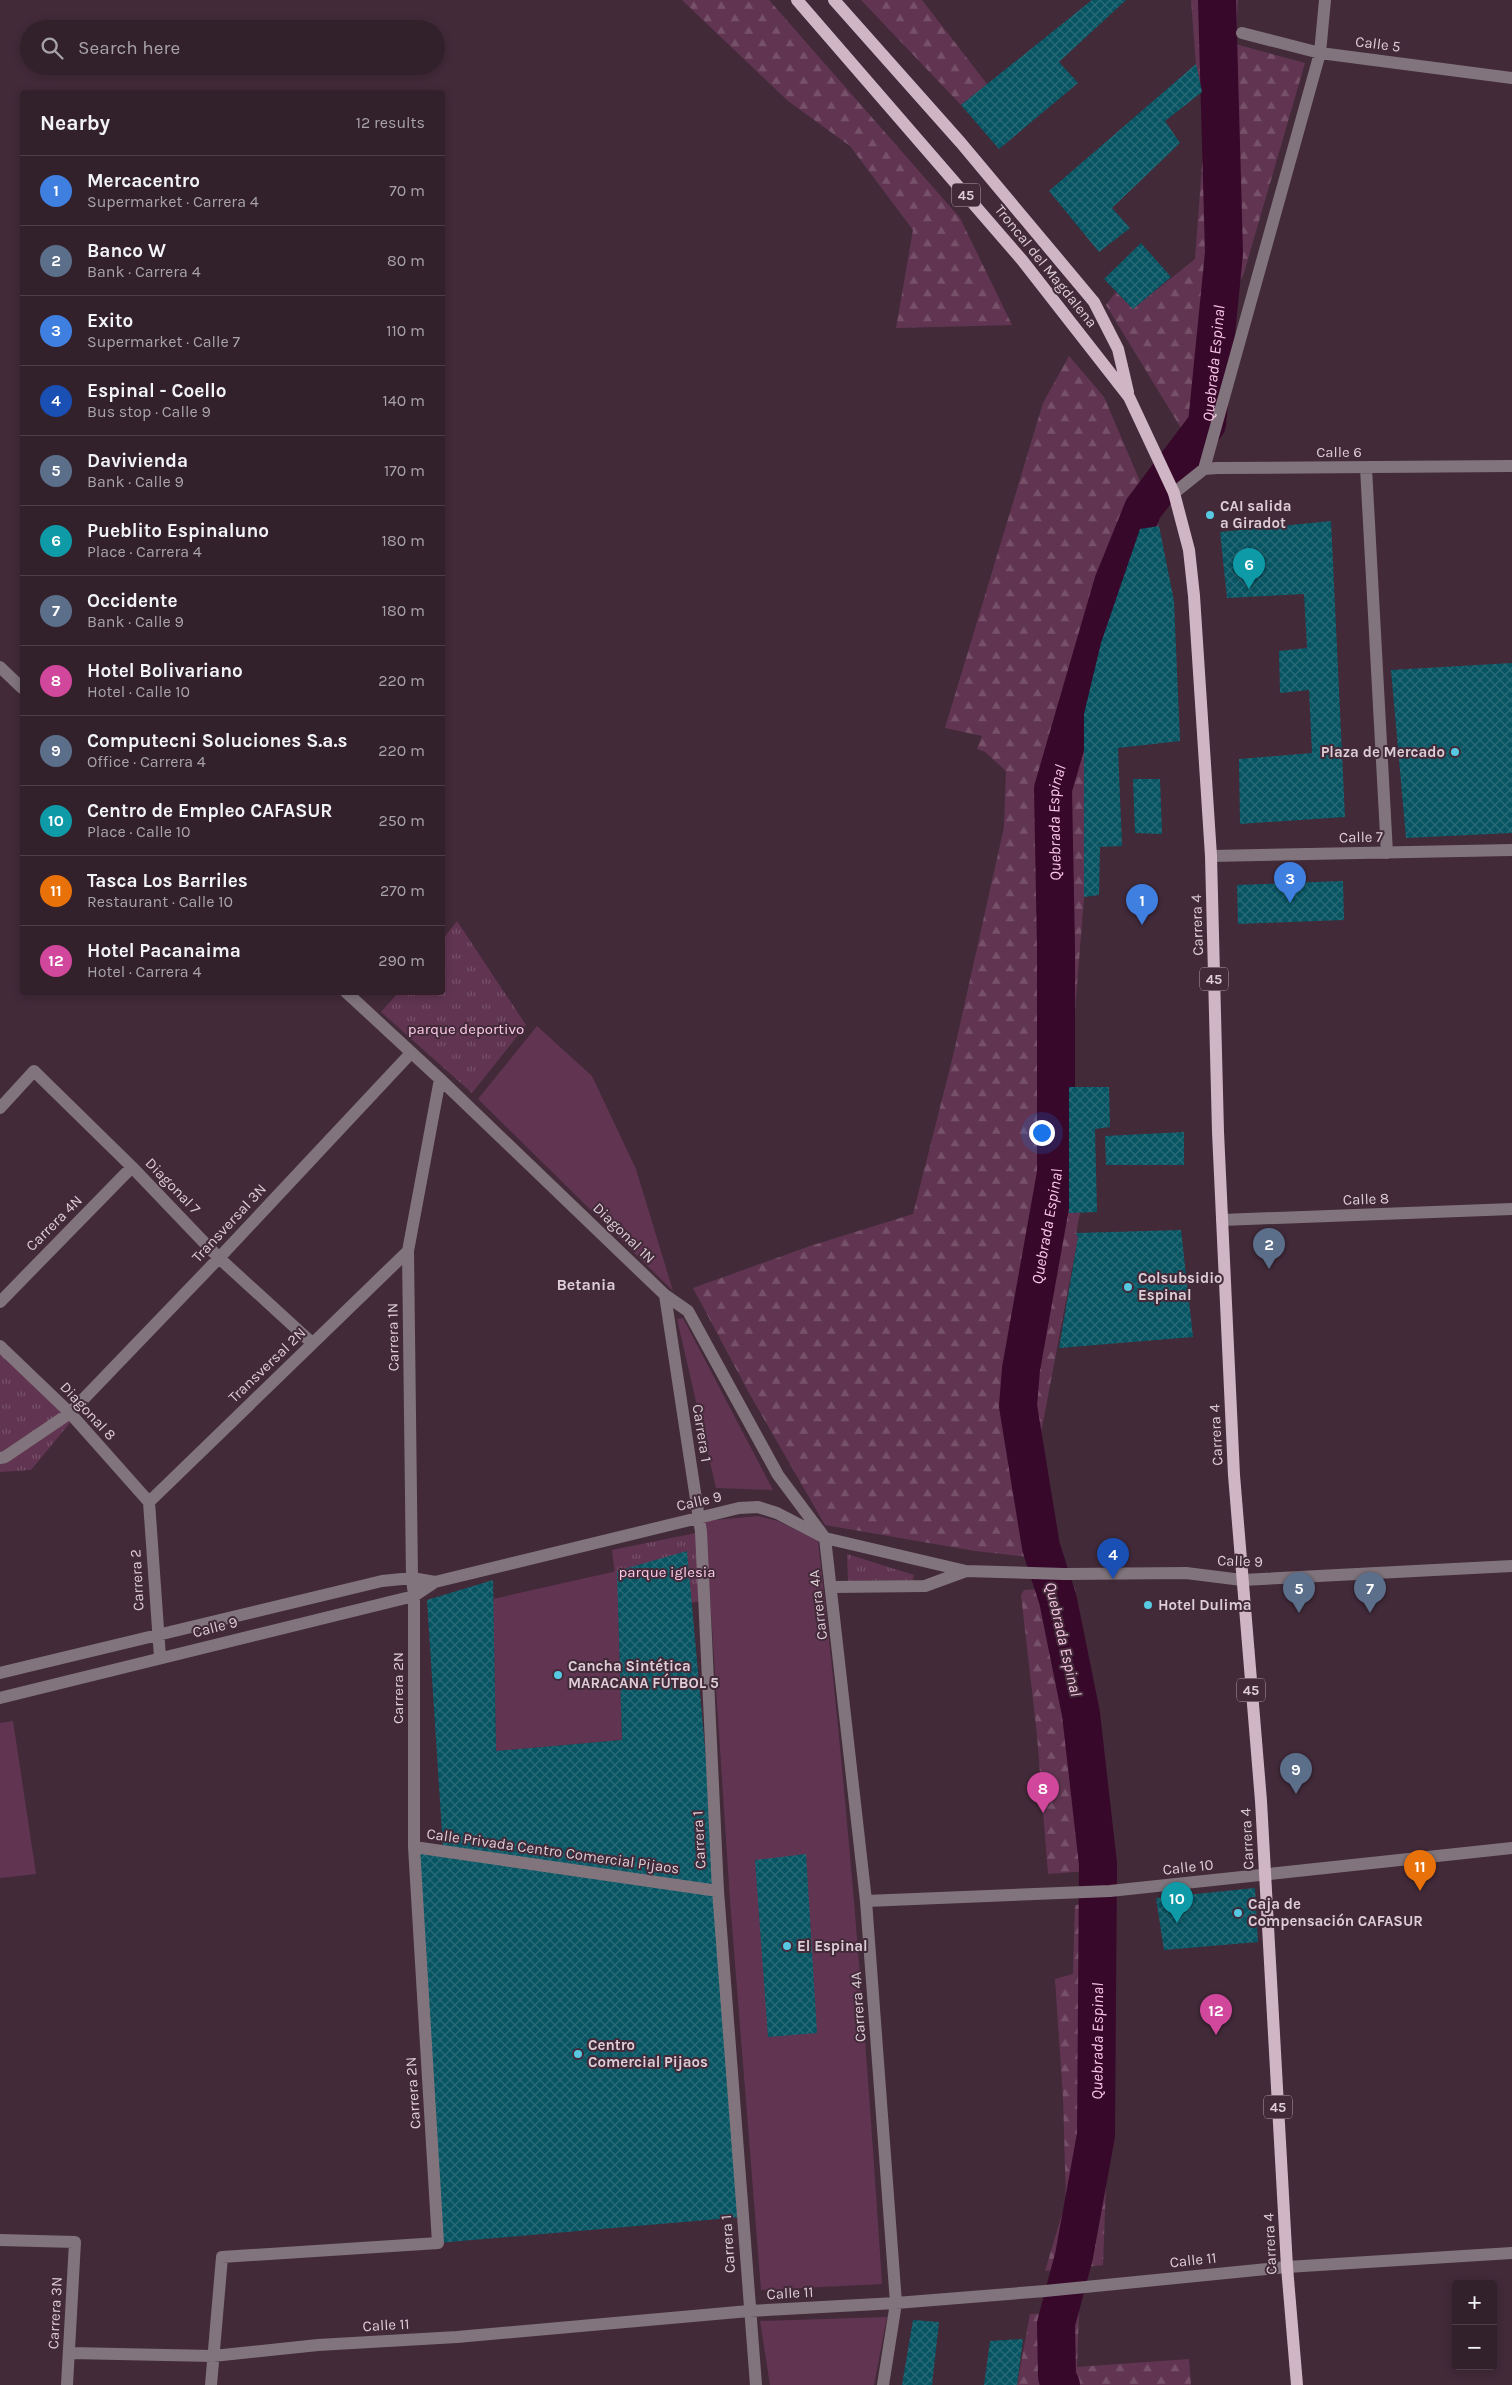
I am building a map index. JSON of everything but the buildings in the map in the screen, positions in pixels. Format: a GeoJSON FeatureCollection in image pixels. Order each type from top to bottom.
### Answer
{"type":"FeatureCollection","features":[{"type":"Feature","properties":{"kind":"main road","name":"Troncal del Magdalena"},"geometry":{"type":"LineString","coordinates":[[797,0],[1022,260],[1129,398],[1173,489]]}},
{"type":"Feature","properties":{"kind":"main road","name":"Troncal del Magdalena"},"geometry":{"type":"LineString","coordinates":[[834,0],[961,143],[1094,302],[1118,349],[1129,398]]}},
{"type":"Feature","properties":{"kind":"main road","name":"Carrera 4"},"geometry":{"type":"LineString","coordinates":[[1173,489],[1189,550],[1194,596],[1211,856],[1222,1220],[1242,1580],[1261,1801],[1287,2267],[1297,2385]]}},
{"type":"Feature","properties":{"kind":"street"},"geometry":{"type":"LineString","coordinates":[[1173,489],[1204,469],[1320,53],[1324,0]]}},
{"type":"Feature","properties":{"kind":"street","name":"Calle 5"},"geometry":{"type":"LineString","coordinates":[[1242,33],[1320,53],[1512,78]]}},
{"type":"Feature","properties":{"kind":"street","name":"Calle 6"},"geometry":{"type":"LineString","coordinates":[[1204,469],[1512,466]]}},
{"type":"Feature","properties":{"kind":"street"},"geometry":{"type":"LineString","coordinates":[[1366,468],[1387,853]]}},
{"type":"Feature","properties":{"kind":"street"},"geometry":{"type":"LineString","coordinates":[[0,667],[20,686]]}},
{"type":"Feature","properties":{"kind":"street","name":"Calle 7"},"geometry":{"type":"LineString","coordinates":[[1211,856],[1512,850]]}},
{"type":"Feature","properties":{"kind":"street","name":"Diagonal 1N"},"geometry":{"type":"LineString","coordinates":[[349,995],[440,1079],[665,1295],[688,1311],[778,1476],[825,1538]]}},
{"type":"Feature","properties":{"kind":"street","name":"Transversal 3N"},"geometry":{"type":"LineString","coordinates":[[0,1458],[5,1457],[70,1413],[220,1258],[411,1053]]}},
{"type":"Feature","properties":{"kind":"street","name":"Diagonal 7"},"geometry":{"type":"LineString","coordinates":[[0,1108],[34,1071],[220,1258],[312,1343]]}},
{"type":"Feature","properties":{"kind":"street","name":"Carrera 1N"},"geometry":{"type":"LineString","coordinates":[[414,1596],[412,1578],[408,1251],[440,1079]]}},
{"type":"Feature","properties":{"kind":"street","name":"Carrera 4N"},"geometry":{"type":"LineString","coordinates":[[0,1302],[132,1168]]}},
{"type":"Feature","properties":{"kind":"street","name":"Calle 8"},"geometry":{"type":"LineString","coordinates":[[1222,1220],[1512,1209]]}},
{"type":"Feature","properties":{"kind":"street","name":"Transversal 2N"},"geometry":{"type":"LineString","coordinates":[[149,1502],[408,1251]]}},
{"type":"Feature","properties":{"kind":"street","name":"Carrera 1"},"geometry":{"type":"LineString","coordinates":[[665,1295],[701,1532],[718,1891],[756,2385]]}},
{"type":"Feature","properties":{"kind":"street","name":"Diagonal 8"},"geometry":{"type":"LineString","coordinates":[[0,1346],[70,1413],[149,1502]]}},
{"type":"Feature","properties":{"kind":"street","name":"Carrera 2"},"geometry":{"type":"LineString","coordinates":[[149,1502],[160,1657]]}},
{"type":"Feature","properties":{"kind":"street","name":"Calle 9"},"geometry":{"type":"LineString","coordinates":[[0,1698],[160,1657],[414,1596],[435,1582],[739,1508],[758,1508],[777,1514],[825,1538],[966,1571],[1064,1574],[1186,1573],[1242,1580],[1512,1566]]}},
{"type":"Feature","properties":{"kind":"street","name":"Carrera 4A"},"geometry":{"type":"LineString","coordinates":[[825,1538],[866,1901],[896,2303],[884,2385]]}},
{"type":"Feature","properties":{"kind":"street","name":"Calle 9"},"geometry":{"type":"LineString","coordinates":[[832,1587],[925,1586],[966,1571]]}},
{"type":"Feature","properties":{"kind":"street","name":"Calle 9"},"geometry":{"type":"LineString","coordinates":[[0,1673],[382,1581],[412,1578],[435,1582]]}},
{"type":"Feature","properties":{"kind":"street","name":"Carrera 2N"},"geometry":{"type":"LineString","coordinates":[[211,2385],[222,2257],[438,2243],[414,1847],[414,1596]]}},
{"type":"Feature","properties":{"kind":"street","name":"Calle Privada Centro Comercial Pijaos"},"geometry":{"type":"LineString","coordinates":[[414,1847],[718,1891]]}},
{"type":"Feature","properties":{"kind":"street","name":"Calle 10"},"geometry":{"type":"LineString","coordinates":[[866,1901],[1074,1894],[1264,1876],[1512,1848]]}},
{"type":"Feature","properties":{"kind":"street","name":"Carrera 3N"},"geometry":{"type":"LineString","coordinates":[[0,2240],[75,2242],[70,2353],[66,2385]]}},
{"type":"Feature","properties":{"kind":"street","name":"Calle 11"},"geometry":{"type":"LineString","coordinates":[[70,2353],[213,2356],[318,2345],[457,2337],[749,2312],[1045,2291],[1287,2267],[1512,2253]]}},
{"type":"Feature","properties":{"kind":"green space"},"geometry":{"type":"Polygon","coordinates":[[[682,0],[769,0],[960,218],[1012,325],[896,328],[913,230],[850,146],[788,101],[682,0]]]}},
{"type":"Feature","properties":{"kind":"green space"},"geometry":{"type":"Polygon","coordinates":[[[861,0],[922,0],[987,84],[961,105],[861,0]]]}},
{"type":"Feature","properties":{"kind":"green space"},"geometry":{"type":"Polygon","coordinates":[[[1191,0],[1238,0],[1235,44],[1305,63],[1243,276],[1217,320],[1209,317],[1198,408],[1184,433],[1106,305],[1116,292],[1133,309],[1195,259],[1204,139],[1202,92],[1196,64],[1191,0]]]}},
{"type":"Feature","properties":{"kind":"green space"},"geometry":{"type":"Polygon","coordinates":[[[1069,356],[1104,397],[1159,526],[1140,529],[1101,643],[1084,714],[1084,897],[1069,1087],[1069,1213],[1080,1213],[1076,1233],[1078,1237],[1041,1433],[1056,1560],[975,1551],[825,1525],[749,1393],[693,1288],[810,1246],[913,1214],[953,1056],[1004,827],[1006,771],[985,752],[977,749],[982,736],[945,728],[1043,403],[1069,356]]]}},
{"type":"Feature","properties":{"kind":"green space","name":"parque deportivo"},"geometry":{"type":"Polygon","coordinates":[[[457,921],[526,1025],[472,1093],[381,1012],[396,995],[445,995],[445,936],[457,921]]]}},
{"type":"Feature","properties":{"kind":"green space"},"geometry":{"type":"Polygon","coordinates":[[[537,1026],[592,1076],[636,1169],[673,1291],[478,1099],[537,1026]]]}},
{"type":"Feature","properties":{"kind":"green space"},"geometry":{"type":"Polygon","coordinates":[[[683,1318],[773,1490],[716,1488],[677,1319],[683,1318]]]}},
{"type":"Feature","properties":{"kind":"green space"},"geometry":{"type":"Polygon","coordinates":[[[0,1348],[74,1418],[31,1470],[0,1472],[0,1348]]]}},
{"type":"Feature","properties":{"kind":"green space"},"geometry":{"type":"Polygon","coordinates":[[[758,1516],[778,1521],[818,1541],[838,1726],[855,1912],[882,2284],[761,2290],[730,1900],[705,1521],[758,1516]]]}},
{"type":"Feature","properties":{"kind":"green space","name":"parque iglesia"},"geometry":{"type":"Polygon","coordinates":[[[701,1532],[705,1601],[619,1611],[612,1550],[701,1532]]]}},
{"type":"Feature","properties":{"kind":"green space"},"geometry":{"type":"Polygon","coordinates":[[[847,1554],[914,1575],[913,1580],[848,1581],[847,1554]]]}},
{"type":"Feature","properties":{"kind":"green space","name":"Cancha Sintética MARACANA FÚTBOL 5"},"geometry":{"type":"Polygon","coordinates":[[[617,1571],[622,1740],[496,1751],[493,1599],[617,1571]]]}},
{"type":"Feature","properties":{"kind":"green space"},"geometry":{"type":"Polygon","coordinates":[[[1075,1587],[1095,1701],[1093,1752],[1103,1870],[1048,1874],[1037,1735],[1021,1595],[1024,1590],[1075,1587]]]}},
{"type":"Feature","properties":{"kind":"green space"},"geometry":{"type":"Polygon","coordinates":[[[13,1721],[36,1874],[0,1878],[0,1723],[13,1721]]]}},
{"type":"Feature","properties":{"kind":"green space"},"geometry":{"type":"Polygon","coordinates":[[[1106,1902],[1104,2057],[1108,2129],[1103,2265],[1045,2271],[1066,2201],[1063,2097],[1055,1979],[1073,1974],[1075,1905],[1106,1902]]]}},
{"type":"Feature","properties":{"kind":"green space"},"geometry":{"type":"Polygon","coordinates":[[[1079,2312],[1077,2367],[1189,2359],[1191,2385],[1017,2385],[1030,2314],[1079,2312]]]}},
{"type":"Feature","properties":{"kind":"green space"},"geometry":{"type":"Polygon","coordinates":[[[887,2317],[874,2385],[770,2385],[760,2321],[887,2317]]]}},
{"type":"Feature","properties":{"kind":"waterway","name":"Quebrada Espinal"},"geometry":{"type":"LineString","coordinates":[[1061,2385],[1057,2377],[1056,2324],[1074,2256],[1096,2135],[1098,1864],[1081,1714],[1058,1600],[1041,1547],[1018,1406],[1021,1369],[1056,1173],[1056,948],[1053,789],[1113,583],[1143,509],[1207,424],[1224,253],[1217,0]]}},
{"type":"Feature","properties":{"kind":"place","name":"CAI salida a Giradot"},"geometry":{"type":"Point","coordinates":[1210,515]}},
{"type":"Feature","properties":{"kind":"place","name":"Pueblito Espinaluno"},"geometry":{"type":"Point","coordinates":[1249,589]}},
{"type":"Feature","properties":{"kind":"place","name":"Plaza de Mercado"},"geometry":{"type":"Point","coordinates":[1455,752]}},
{"type":"Feature","properties":{"kind":"place","name":"Exito"},"geometry":{"type":"Point","coordinates":[1290,903]}},
{"type":"Feature","properties":{"kind":"place","name":"Mercacentro"},"geometry":{"type":"Point","coordinates":[1142,925]}},
{"type":"Feature","properties":{"kind":"place","name":"Banco W"},"geometry":{"type":"Point","coordinates":[1269,1269]}},
{"type":"Feature","properties":{"kind":"place","name":"Colsubsidio Espinal"},"geometry":{"type":"Point","coordinates":[1128,1287]}},
{"type":"Feature","properties":{"kind":"place","name":"Espinal - Coello"},"geometry":{"type":"Point","coordinates":[1113,1579]}},
{"type":"Feature","properties":{"kind":"place","name":"Hotel Dulima"},"geometry":{"type":"Point","coordinates":[1148,1605]}},
{"type":"Feature","properties":{"kind":"place","name":"Davivienda"},"geometry":{"type":"Point","coordinates":[1299,1613]}},
{"type":"Feature","properties":{"kind":"place","name":"Occidente"},"geometry":{"type":"Point","coordinates":[1370,1613]}},
{"type":"Feature","properties":{"kind":"place","name":"Cancha Sintética MARACANA FÚTBOL 5"},"geometry":{"type":"Point","coordinates":[558,1675]}},
{"type":"Feature","properties":{"kind":"place","name":"Computecni Soluciones S.a.s"},"geometry":{"type":"Point","coordinates":[1296,1794]}},
{"type":"Feature","properties":{"kind":"place","name":"Hotel Bolivariano"},"geometry":{"type":"Point","coordinates":[1043,1813]}},
{"type":"Feature","properties":{"kind":"place","name":"Tasca Los Barriles"},"geometry":{"type":"Point","coordinates":[1420,1891]}},
{"type":"Feature","properties":{"kind":"place","name":"Caja de Compensación CAFASUR"},"geometry":{"type":"Point","coordinates":[1238,1913]}},
{"type":"Feature","properties":{"kind":"place","name":"Centro de Empleo CAFASUR"},"geometry":{"type":"Point","coordinates":[1177,1923]}},
{"type":"Feature","properties":{"kind":"place","name":"El Espinal"},"geometry":{"type":"Point","coordinates":[787,1946]}},
{"type":"Feature","properties":{"kind":"place","name":"Hotel Pacanaima"},"geometry":{"type":"Point","coordinates":[1216,2035]}},
{"type":"Feature","properties":{"kind":"place","name":"Centro Comercial Pijaos"},"geometry":{"type":"Point","coordinates":[578,2054]}},
{"type":"Feature","properties":{"kind":"district","name":"Betania"},"geometry":{"type":"Point","coordinates":[586,1284]}}]}
